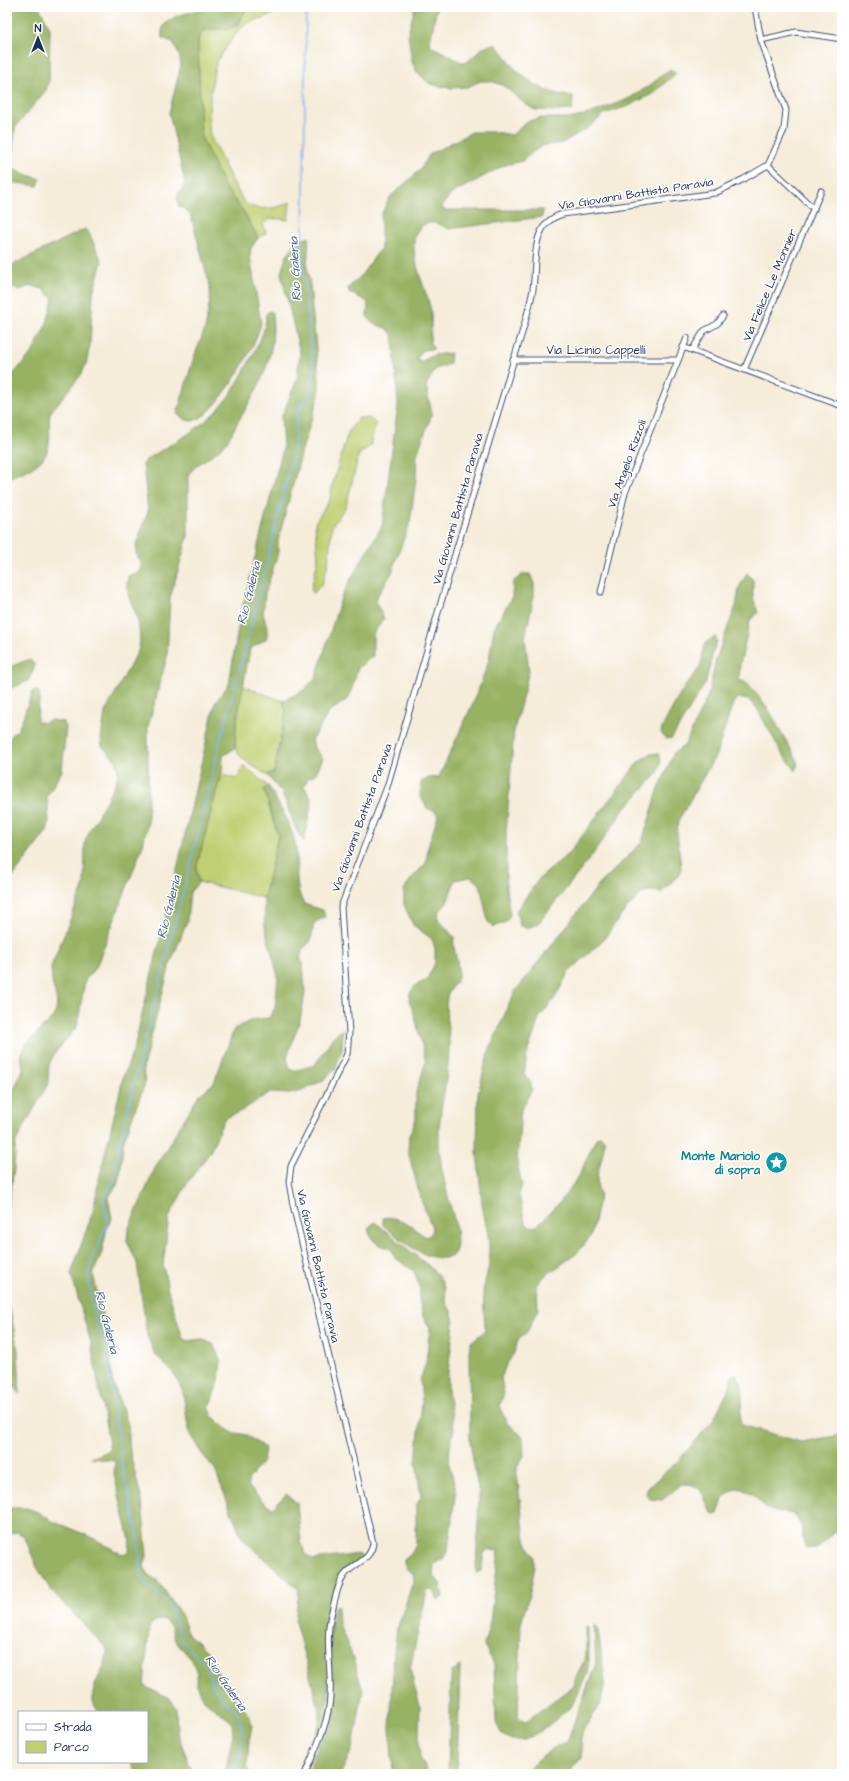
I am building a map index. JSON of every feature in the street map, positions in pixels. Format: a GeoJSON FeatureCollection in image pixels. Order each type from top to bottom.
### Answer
{"type":"FeatureCollection","features":[{"type":"Feature","properties":{"kind":"street"},"geometry":{"type":"LineString","coordinates":[[755,7],[761,40],[786,110],[784,130],[768,165],[814,209]]}},
{"type":"Feature","properties":{"kind":"street"},"geometry":{"type":"LineString","coordinates":[[761,40],[796,32],[842,39],[842,43]]}},
{"type":"Feature","properties":{"kind":"street","name":"Via Giovanni Battista Paravia"},"geometry":{"type":"LineString","coordinates":[[305,1774],[325,1723],[329,1708],[328,1637],[331,1612],[342,1578],[368,1557],[372,1543],[292,1205],[289,1173],[297,1152],[347,1054],[349,1032],[341,907],[387,787],[531,301],[539,235],[543,227],[550,220],[563,214],[715,193],[744,180],[768,165]]}},
{"type":"Feature","properties":{"kind":"street","name":"Via Felice Le Monnier"},"geometry":{"type":"LineString","coordinates":[[744,370],[821,192]]}},
{"type":"Feature","properties":{"kind":"street"},"geometry":{"type":"LineString","coordinates":[[692,350],[704,331],[717,324],[723,316]]}},
{"type":"Feature","properties":{"kind":"street","name":"Via Angelo Rizzoli"},"geometry":{"type":"LineString","coordinates":[[600,592],[625,493],[687,338]]}},
{"type":"Feature","properties":{"kind":"street"},"geometry":{"type":"LineString","coordinates":[[683,347],[842,406]]}},
{"type":"Feature","properties":{"kind":"street","name":"Via Licinio Cappelli"},"geometry":{"type":"LineString","coordinates":[[513,360],[678,360]]}},
{"type":"Feature","properties":{"kind":"green space"},"geometry":{"type":"Polygon","coordinates":[[[7,7],[39,7],[50,28],[49,81],[46,90],[15,128],[11,166],[17,171],[40,179],[38,186],[10,182],[7,184],[7,7]]]}},
{"type":"Feature","properties":{"kind":"green space"},"geometry":{"type":"Polygon","coordinates":[[[204,7],[247,7],[238,25],[227,29],[209,29],[202,31],[198,39],[201,137],[224,186],[245,214],[258,238],[251,248],[250,256],[261,323],[258,333],[244,362],[225,392],[205,415],[196,420],[190,421],[177,414],[194,357],[205,329],[210,300],[210,287],[191,216],[185,209],[179,206],[178,201],[178,195],[185,183],[169,113],[181,65],[179,54],[173,42],[162,38],[162,30],[165,24],[177,16],[204,7]]]}},
{"type":"Feature","properties":{"kind":"green space"},"geometry":{"type":"Polygon","coordinates":[[[247,7],[277,7],[278,10],[242,27],[229,43],[216,64],[212,88],[209,128],[215,146],[244,202],[254,207],[273,208],[290,202],[288,220],[275,219],[266,221],[263,224],[266,233],[258,238],[245,214],[224,186],[201,137],[198,40],[202,31],[209,29],[227,29],[238,25],[247,7]]]}},
{"type":"Feature","properties":{"kind":"green space"},"geometry":{"type":"Polygon","coordinates":[[[415,7],[437,7],[430,42],[431,46],[461,62],[467,62],[484,47],[494,44],[502,51],[518,71],[532,82],[556,94],[573,96],[572,110],[535,110],[525,104],[504,86],[491,81],[481,81],[467,87],[451,88],[430,84],[417,72],[412,62],[408,34],[415,7]]]}},
{"type":"Feature","properties":{"kind":"green space"},"geometry":{"type":"Polygon","coordinates":[[[670,69],[676,73],[654,93],[629,106],[604,114],[588,128],[562,143],[541,146],[522,161],[505,165],[451,194],[442,206],[444,210],[543,210],[542,217],[449,229],[438,224],[428,223],[421,227],[416,234],[414,244],[415,256],[431,312],[430,344],[434,349],[423,350],[416,360],[421,362],[434,355],[451,353],[450,364],[435,369],[426,386],[432,414],[417,454],[416,479],[410,523],[393,571],[376,598],[377,605],[384,618],[373,634],[373,656],[358,668],[349,698],[330,711],[312,739],[314,748],[323,758],[315,775],[308,778],[304,786],[312,800],[304,841],[298,834],[282,793],[267,775],[274,772],[286,711],[283,701],[304,690],[316,677],[341,598],[382,526],[398,405],[393,336],[388,329],[372,323],[367,316],[368,302],[349,292],[348,288],[360,277],[381,248],[381,215],[390,197],[420,170],[430,154],[472,132],[496,132],[512,135],[528,121],[542,118],[573,118],[592,113],[628,99],[649,86],[670,69]]]}},
{"type":"Feature","properties":{"kind":"green space"},"geometry":{"type":"Polygon","coordinates":[[[85,229],[89,233],[102,261],[93,293],[90,346],[86,364],[81,375],[50,413],[50,440],[44,457],[33,467],[7,478],[7,381],[32,353],[47,323],[53,299],[43,289],[32,286],[19,290],[7,285],[7,270],[14,264],[85,229]]]}},
{"type":"Feature","properties":{"kind":"green space"},"geometry":{"type":"Polygon","coordinates":[[[309,237],[307,267],[319,379],[319,395],[303,447],[278,541],[278,553],[265,594],[263,614],[267,626],[267,638],[250,649],[236,726],[235,748],[223,756],[222,775],[196,869],[199,882],[190,892],[187,921],[170,965],[143,1067],[145,1083],[123,1143],[121,1169],[117,1185],[108,1198],[112,1219],[107,1227],[102,1252],[93,1274],[110,1349],[112,1380],[128,1424],[130,1453],[142,1501],[147,1556],[144,1566],[147,1574],[158,1581],[182,1616],[188,1634],[208,1652],[223,1684],[250,1716],[252,1726],[247,1767],[250,1774],[225,1774],[233,1734],[232,1722],[204,1700],[197,1685],[197,1673],[192,1660],[175,1641],[171,1627],[164,1620],[158,1620],[155,1621],[149,1628],[144,1686],[170,1698],[176,1708],[177,1732],[193,1774],[137,1774],[132,1763],[148,1763],[148,1711],[98,1711],[95,1707],[93,1702],[94,1688],[107,1656],[107,1649],[50,1589],[37,1567],[24,1536],[17,1532],[11,1533],[7,1537],[7,1511],[11,1508],[27,1508],[38,1512],[52,1521],[91,1537],[122,1554],[129,1552],[130,1540],[114,1475],[115,1461],[91,1458],[110,1450],[91,1343],[71,1274],[93,1211],[99,1179],[124,1074],[133,1052],[178,865],[215,703],[229,684],[240,616],[283,448],[281,418],[297,379],[300,353],[281,273],[286,257],[296,242],[309,237]]]}},
{"type":"Feature","properties":{"kind":"green space"},"geometry":{"type":"Polygon","coordinates":[[[269,311],[272,312],[273,328],[270,356],[266,369],[254,394],[230,437],[219,450],[192,470],[188,475],[188,536],[170,598],[167,657],[148,727],[148,821],[143,845],[97,965],[85,981],[77,1027],[55,1053],[49,1064],[48,1084],[16,1141],[14,1170],[7,1210],[7,1103],[23,1070],[21,1052],[25,1045],[52,1018],[56,1011],[57,1002],[52,981],[51,967],[84,885],[85,842],[117,780],[118,770],[116,761],[102,746],[101,738],[105,712],[139,649],[140,634],[136,614],[129,597],[127,585],[128,576],[141,571],[141,563],[136,553],[136,545],[148,512],[143,465],[146,460],[205,422],[224,403],[238,382],[256,349],[263,332],[266,314],[269,311]]]}},
{"type":"Feature","properties":{"kind":"green space"},"geometry":{"type":"Polygon","coordinates":[[[358,418],[370,418],[376,424],[370,446],[359,454],[346,506],[332,526],[328,563],[323,582],[313,594],[311,590],[318,559],[315,523],[330,499],[333,483],[348,433],[358,418]]]}},
{"type":"Feature","properties":{"kind":"green space"},"geometry":{"type":"Polygon","coordinates":[[[747,573],[753,580],[753,597],[758,613],[750,620],[740,665],[739,680],[748,683],[770,712],[798,762],[796,771],[781,752],[756,707],[748,700],[738,698],[733,703],[716,755],[678,821],[677,833],[681,868],[679,875],[662,892],[649,891],[642,893],[624,912],[603,940],[568,973],[555,998],[539,1018],[527,1055],[524,1075],[530,1081],[532,1089],[521,1110],[517,1163],[522,1185],[519,1195],[525,1222],[530,1227],[537,1226],[561,1201],[579,1176],[596,1138],[600,1136],[604,1139],[604,1146],[597,1180],[600,1194],[591,1236],[576,1254],[542,1278],[537,1286],[538,1309],[527,1332],[519,1338],[514,1353],[506,1365],[501,1378],[504,1393],[500,1405],[503,1415],[507,1423],[523,1437],[524,1456],[517,1467],[517,1475],[525,1539],[534,1556],[534,1571],[530,1592],[521,1624],[518,1715],[520,1719],[526,1721],[572,1687],[586,1656],[586,1626],[588,1628],[589,1660],[587,1674],[572,1706],[544,1729],[525,1740],[512,1740],[502,1735],[496,1722],[494,1664],[484,1645],[490,1622],[499,1551],[488,1550],[484,1553],[481,1571],[476,1573],[479,1495],[470,1442],[469,1351],[471,1342],[485,1331],[483,1291],[489,1265],[489,1241],[482,1204],[477,1152],[478,1094],[488,1053],[514,993],[598,886],[642,842],[658,791],[674,753],[685,745],[709,693],[716,659],[736,606],[739,588],[747,573]]]}},
{"type":"Feature","properties":{"kind":"green space"},"geometry":{"type":"Polygon","coordinates":[[[523,574],[530,574],[534,583],[534,596],[525,638],[529,671],[514,730],[506,833],[506,888],[510,915],[506,922],[494,927],[488,922],[480,884],[470,877],[455,880],[447,903],[439,912],[438,919],[454,937],[454,947],[458,966],[458,976],[449,991],[446,1003],[449,1058],[439,1132],[439,1150],[455,1223],[457,1245],[452,1256],[449,1258],[434,1257],[426,1255],[411,1247],[383,1225],[383,1218],[394,1218],[400,1220],[426,1237],[431,1234],[432,1227],[421,1200],[408,1151],[409,1135],[416,1119],[416,1091],[426,1062],[414,1013],[409,1001],[410,993],[415,986],[427,979],[435,963],[435,948],[432,939],[413,925],[404,905],[404,890],[411,879],[426,863],[428,847],[438,815],[436,812],[427,808],[420,796],[421,782],[429,778],[439,777],[477,694],[489,660],[494,628],[512,597],[513,582],[523,574]]]}},
{"type":"Feature","properties":{"kind":"green space"},"geometry":{"type":"Polygon","coordinates":[[[715,637],[717,641],[706,682],[672,738],[666,739],[661,733],[662,728],[673,706],[699,668],[704,646],[715,637]]]}},
{"type":"Feature","properties":{"kind":"green space"},"geometry":{"type":"Polygon","coordinates":[[[30,659],[35,666],[28,681],[7,690],[7,668],[30,659]]]}},
{"type":"Feature","properties":{"kind":"green space"},"geometry":{"type":"Polygon","coordinates":[[[243,686],[283,701],[286,711],[274,772],[267,775],[246,761],[236,750],[235,729],[243,686]]]}},
{"type":"Feature","properties":{"kind":"green space"},"geometry":{"type":"Polygon","coordinates":[[[37,690],[40,694],[37,721],[43,723],[51,720],[63,722],[66,727],[62,771],[47,796],[49,823],[47,831],[7,885],[7,750],[12,734],[18,730],[33,691],[37,690]]]}},
{"type":"Feature","properties":{"kind":"green space"},"geometry":{"type":"Polygon","coordinates":[[[658,753],[661,760],[658,773],[625,808],[591,857],[538,924],[527,928],[520,926],[516,911],[539,879],[569,853],[639,761],[650,754],[658,753]]]}},
{"type":"Feature","properties":{"kind":"green space"},"geometry":{"type":"Polygon","coordinates":[[[244,766],[269,787],[264,790],[278,836],[264,898],[199,882],[196,869],[222,775],[237,779],[244,766]]]}},
{"type":"Feature","properties":{"kind":"green space"},"geometry":{"type":"Polygon","coordinates":[[[269,787],[291,828],[295,843],[297,882],[300,897],[304,904],[323,910],[325,917],[314,923],[311,941],[304,948],[300,958],[303,963],[305,994],[300,1020],[287,1057],[289,1068],[293,1071],[315,1065],[333,1037],[343,1029],[342,1049],[335,1070],[322,1081],[302,1091],[290,1094],[269,1093],[243,1110],[224,1119],[210,1152],[188,1182],[169,1217],[163,1265],[168,1290],[183,1339],[188,1341],[201,1339],[213,1344],[221,1361],[219,1380],[209,1408],[212,1416],[231,1432],[246,1435],[265,1448],[263,1461],[248,1480],[249,1487],[268,1506],[273,1508],[286,1494],[297,1503],[301,1541],[305,1554],[313,1560],[359,1554],[362,1559],[340,1578],[331,1607],[329,1696],[326,1715],[304,1773],[301,1766],[307,1759],[320,1721],[318,1705],[295,1622],[299,1590],[242,1538],[214,1468],[202,1454],[189,1433],[183,1392],[174,1374],[155,1354],[147,1336],[137,1263],[127,1241],[128,1230],[156,1166],[199,1095],[214,1083],[234,1029],[252,1020],[269,1018],[275,1008],[278,976],[265,927],[264,898],[278,836],[264,789],[269,787]]]}},
{"type":"Feature","properties":{"kind":"green space"},"geometry":{"type":"Polygon","coordinates":[[[375,1222],[431,1268],[440,1278],[445,1290],[446,1302],[452,1313],[454,1323],[448,1372],[448,1391],[454,1429],[450,1446],[449,1464],[456,1490],[448,1550],[443,1559],[434,1564],[433,1577],[440,1583],[443,1597],[437,1600],[432,1589],[427,1591],[410,1669],[420,1706],[420,1758],[427,1770],[426,1774],[393,1774],[390,1728],[394,1653],[397,1629],[414,1579],[413,1573],[405,1566],[404,1560],[411,1554],[416,1545],[416,1506],[421,1497],[416,1462],[422,1401],[420,1380],[426,1362],[430,1328],[423,1316],[419,1299],[420,1289],[414,1271],[395,1258],[391,1249],[373,1240],[368,1228],[375,1222]]]}},
{"type":"Feature","properties":{"kind":"green space"},"geometry":{"type":"Polygon","coordinates":[[[7,1307],[10,1310],[18,1350],[20,1394],[15,1387],[9,1384],[7,1388],[7,1307]]]}},
{"type":"Feature","properties":{"kind":"green space"},"geometry":{"type":"Polygon","coordinates":[[[735,1374],[740,1381],[743,1394],[740,1414],[742,1425],[801,1442],[842,1435],[842,1526],[837,1528],[822,1544],[817,1547],[812,1549],[806,1548],[799,1519],[794,1514],[770,1510],[752,1494],[743,1489],[732,1491],[726,1496],[723,1499],[718,1514],[714,1515],[700,1490],[696,1486],[690,1484],[682,1484],[662,1500],[650,1499],[646,1494],[648,1487],[677,1462],[712,1422],[729,1389],[732,1376],[735,1374]]]}},
{"type":"Feature","properties":{"kind":"green space"},"geometry":{"type":"Polygon","coordinates":[[[334,1607],[338,1607],[339,1624],[352,1655],[363,1691],[353,1747],[341,1774],[308,1774],[332,1707],[330,1638],[334,1607]]]}},
{"type":"Feature","properties":{"kind":"green space"},"geometry":{"type":"Polygon","coordinates":[[[594,1625],[598,1630],[605,1681],[601,1704],[585,1727],[580,1738],[582,1757],[572,1769],[564,1774],[524,1774],[544,1755],[567,1742],[596,1663],[594,1625]]]}},
{"type":"Feature","properties":{"kind":"green space"},"geometry":{"type":"Polygon","coordinates":[[[460,1666],[457,1774],[448,1774],[451,1679],[452,1671],[460,1666]]]}},
{"type":"Feature","properties":{"kind":"waterway","name":"Rio Galeria"},"geometry":{"type":"LineString","coordinates":[[240,1774],[242,1728],[237,1711],[223,1700],[214,1686],[205,1664],[182,1641],[170,1605],[142,1580],[137,1530],[121,1462],[106,1347],[96,1323],[88,1277],[92,1259],[108,1223],[103,1198],[115,1180],[116,1160],[140,1058],[191,862],[219,745],[253,619],[294,450],[297,412],[309,394],[314,374],[302,261],[306,7]]}},
{"type":"Feature","properties":{"kind":"place","name":"Monte Mariolo di sopra"},"geometry":{"type":"Point","coordinates":[776,1163]}}]}
